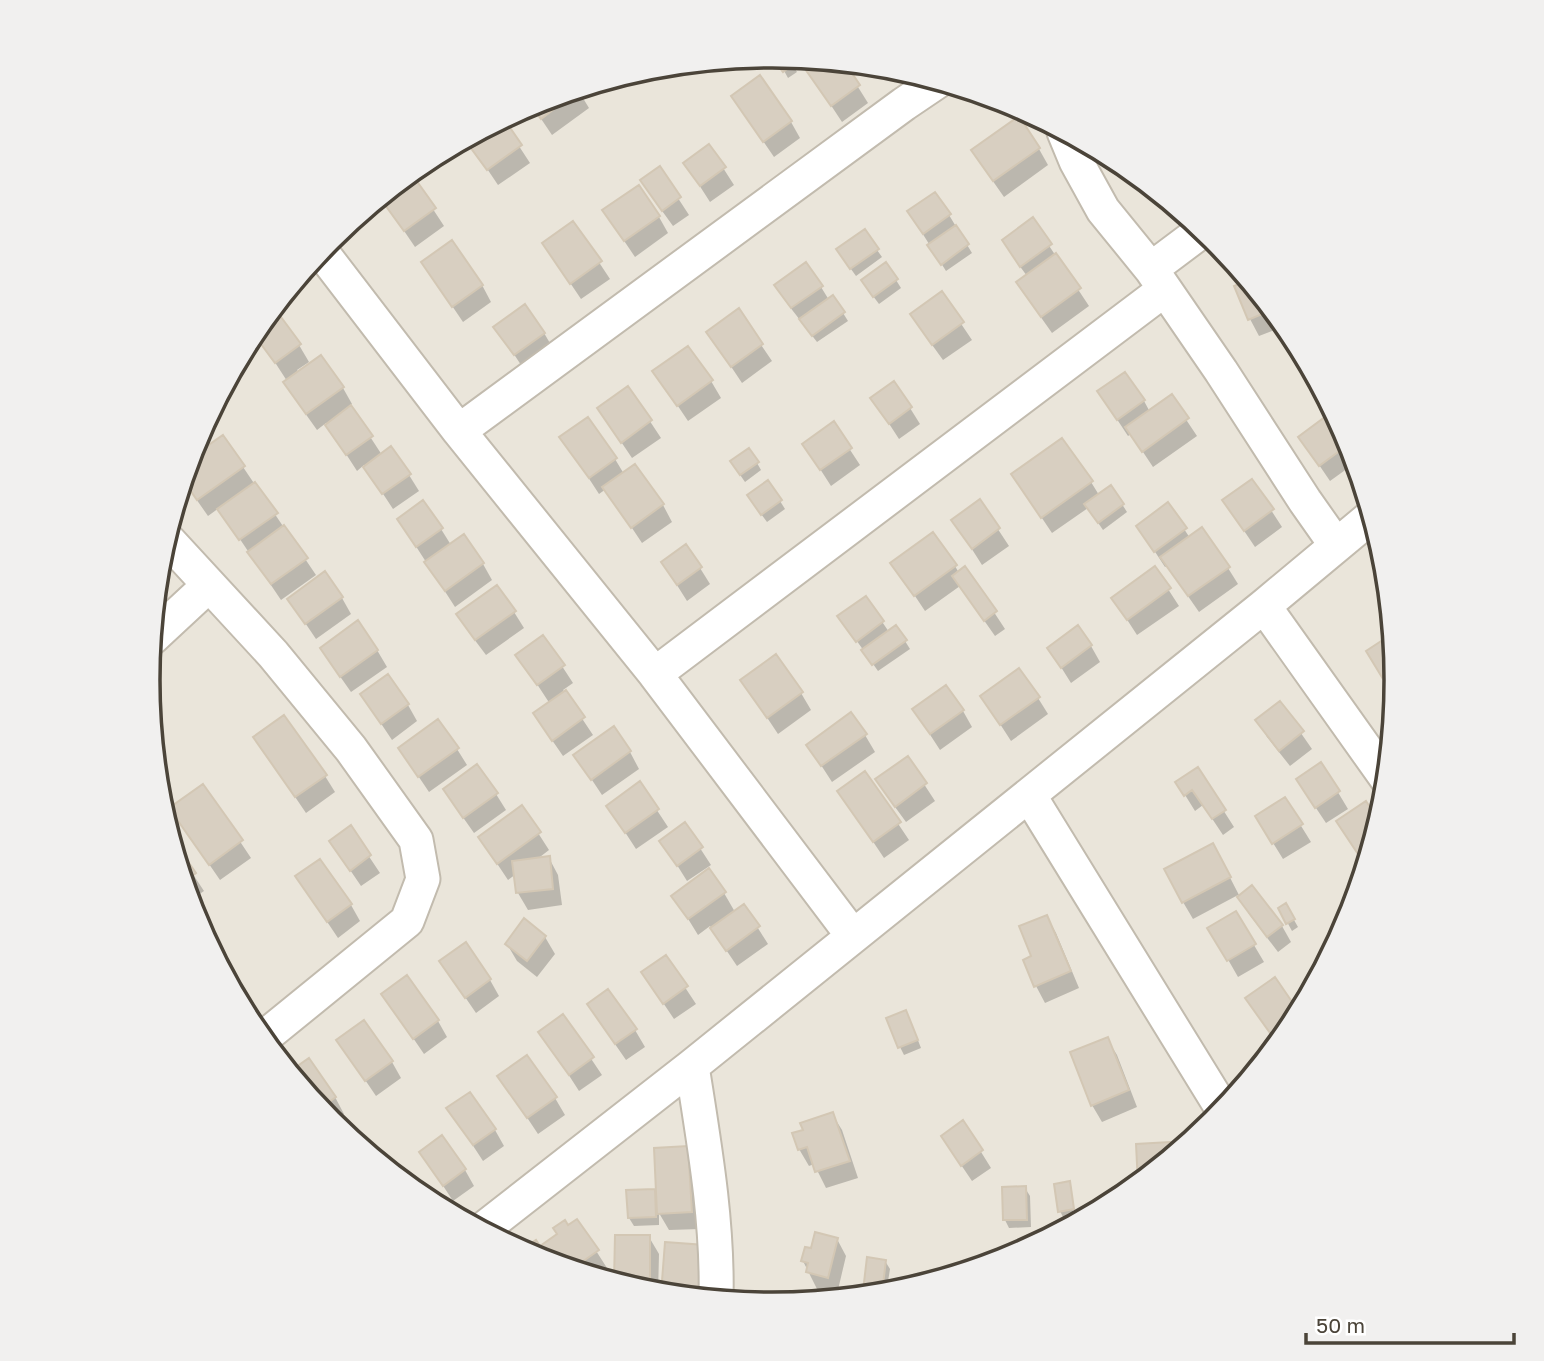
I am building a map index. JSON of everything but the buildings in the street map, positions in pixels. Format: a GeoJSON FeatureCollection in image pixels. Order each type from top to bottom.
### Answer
{"type":"FeatureCollection","features":[{"type":"Feature","properties":{"kind":"street"},"geometry":{"type":"LineString","coordinates":[[459,431],[927,88]]}},
{"type":"Feature","properties":{"kind":"street"},"geometry":{"type":"LineString","coordinates":[[1070,145],[1102,211],[1157,280],[1221,371],[1336,545]]}},
{"type":"Feature","properties":{"kind":"street"},"geometry":{"type":"LineString","coordinates":[[655,674],[1157,280],[1195,239]]}},
{"type":"Feature","properties":{"kind":"street"},"geometry":{"type":"LineString","coordinates":[[328,260],[459,431],[655,674],[853,936]]}},
{"type":"Feature","properties":{"kind":"street"},"geometry":{"type":"LineString","coordinates":[[490,1224],[692,1066],[1264,606],[1336,545],[1365,531]]}},
{"type":"Feature","properties":{"kind":"street"},"geometry":{"type":"LineString","coordinates":[[175,548],[273,654],[351,749],[416,840],[423,879],[407,921],[271,1032]]}},
{"type":"Feature","properties":{"kind":"street"},"geometry":{"type":"LineString","coordinates":[[162,629],[208,586]]}},
{"type":"Feature","properties":{"kind":"street"},"geometry":{"type":"LineString","coordinates":[[1264,606],[1378,766]]}},
{"type":"Feature","properties":{"kind":"street"},"geometry":{"type":"LineString","coordinates":[[1029,794],[1217,1101]]}},
{"type":"Feature","properties":{"kind":"street"},"geometry":{"type":"LineString","coordinates":[[692,1066],[707,1165],[717,1259],[716,1290]]}},
{"type":"Feature","properties":{"kind":"shaded area"},"geometry":{"type":"Polygon","coordinates":[[[772,68],[852,73],[930,89],[969,101],[1043,131],[1078,150],[1112,171],[1176,220],[1205,248],[1258,308],[1302,374],[1321,410],[1338,446],[1363,522],[1379,601],[1383,640],[1383,721],[1379,760],[1363,839],[1352,877],[1338,915],[1302,987],[1258,1053],[1232,1084],[1176,1141],[1145,1166],[1112,1190],[1043,1230],[969,1260],[930,1272],[852,1288],[812,1291],[772,1293],[692,1288],[614,1272],[575,1260],[501,1230],[466,1211],[432,1190],[368,1141],[339,1113],[286,1053],[242,987],[223,951],[206,915],[181,839],[165,760],[161,721],[161,640],[165,601],[181,522],[192,484],[206,446],[242,374],[286,308],[312,277],[368,220],[399,195],[432,171],[501,131],[575,101],[614,89],[692,73],[732,70],[772,68]]]}}]}
